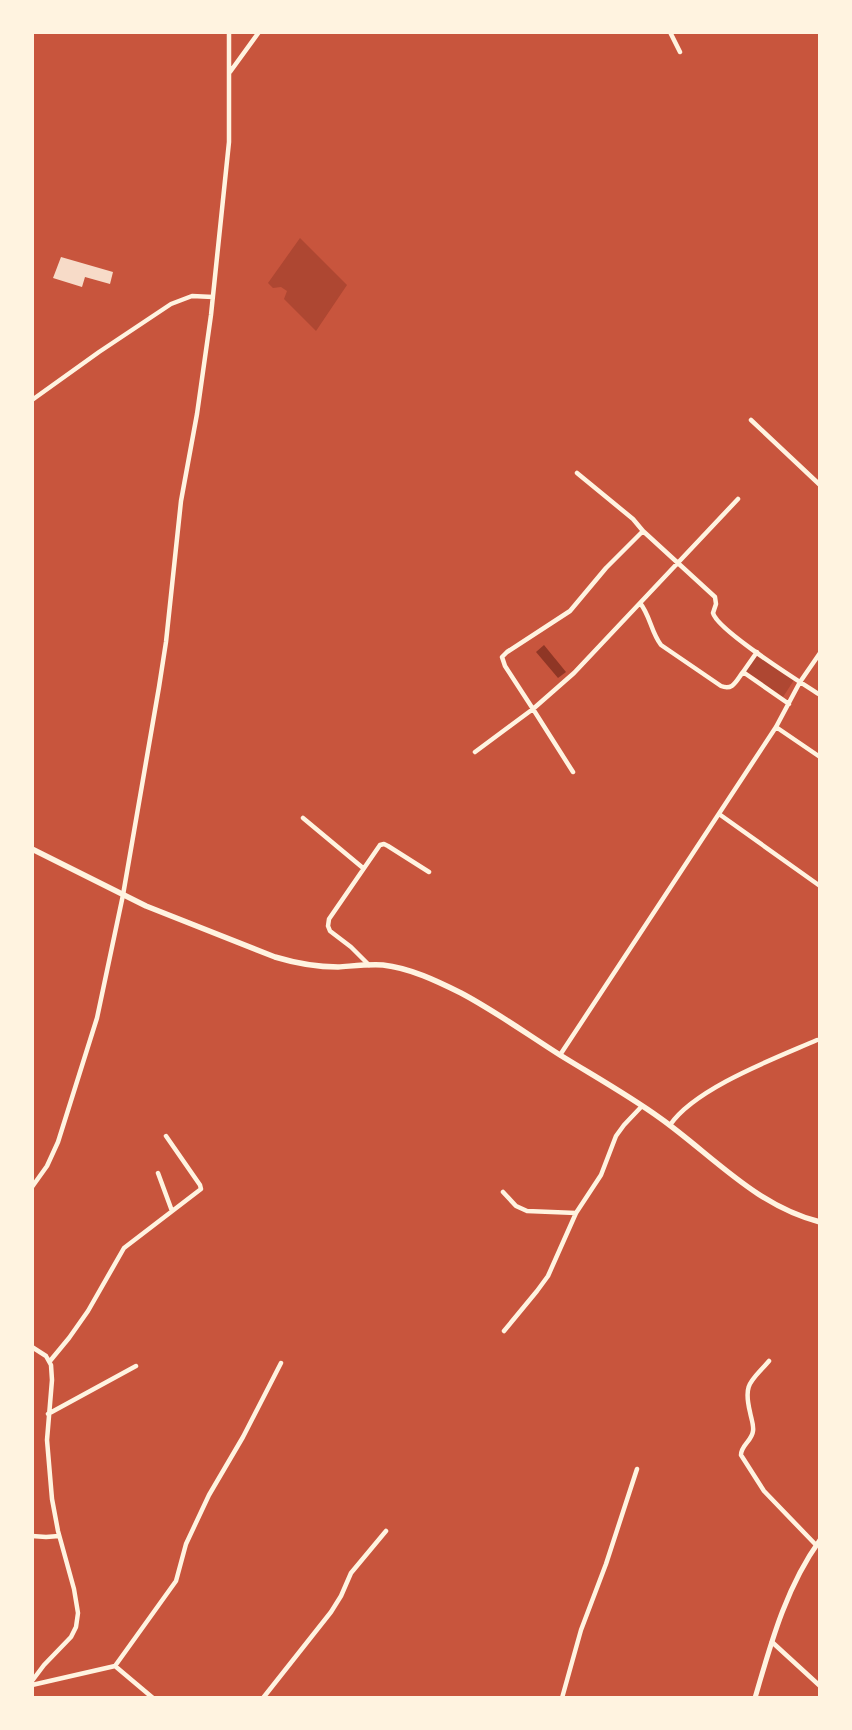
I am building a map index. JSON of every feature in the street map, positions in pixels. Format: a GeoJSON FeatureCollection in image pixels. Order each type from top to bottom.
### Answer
{"type":"FeatureCollection","features":[{"type":"Feature","properties":{"kind":"main road"},"geometry":{"type":"LineString","coordinates":[[32,849],[164,914],[287,961],[324,966],[370,965],[400,969],[448,986],[642,1106],[670,1125],[766,1200],[790,1213],[820,1222]]}},
{"type":"Feature","properties":{"kind":"street"},"geometry":{"type":"LineString","coordinates":[[32,1187],[44,1172],[58,1142],[90,1042],[102,995],[123,895],[163,662],[180,509],[206,358],[213,297],[229,142],[229,32]]}},
{"type":"Feature","properties":{"kind":"street"},"geometry":{"type":"LineString","coordinates":[[230,72],[259,32]]}},
{"type":"Feature","properties":{"kind":"street"},"geometry":{"type":"LineString","coordinates":[[670,32],[680,52]]}},
{"type":"Feature","properties":{"kind":"street"},"geometry":{"type":"LineString","coordinates":[[32,400],[107,346],[171,304],[192,296],[213,297]]}},
{"type":"Feature","properties":{"kind":"street"},"geometry":{"type":"LineString","coordinates":[[751,420],[820,485]]}},
{"type":"Feature","properties":{"kind":"street"},"geometry":{"type":"LineString","coordinates":[[577,473],[633,519],[643,531],[715,597],[716,604],[712,613],[716,620],[757,652],[820,695]]}},
{"type":"Feature","properties":{"kind":"street"},"geometry":{"type":"LineString","coordinates":[[475,752],[533,709],[578,669],[738,499]]}},
{"type":"Feature","properties":{"kind":"street"},"geometry":{"type":"LineString","coordinates":[[573,772],[502,660],[504,654],[570,612],[606,568],[643,531]]}},
{"type":"Feature","properties":{"kind":"street"},"geometry":{"type":"LineString","coordinates":[[640,603],[648,614],[656,637],[661,645],[721,686],[732,687],[757,652]]}},
{"type":"Feature","properties":{"kind":"street"},"geometry":{"type":"LineString","coordinates":[[560,1055],[776,727],[800,682],[820,653]]}},
{"type":"Feature","properties":{"kind":"street"},"geometry":{"type":"LineString","coordinates":[[743,672],[789,704]]}},
{"type":"Feature","properties":{"kind":"street"},"geometry":{"type":"LineString","coordinates":[[776,727],[820,757]]}},
{"type":"Feature","properties":{"kind":"street"},"geometry":{"type":"LineString","coordinates":[[718,814],[820,886]]}},
{"type":"Feature","properties":{"kind":"street"},"geometry":{"type":"LineString","coordinates":[[302,818],[363,868]]}},
{"type":"Feature","properties":{"kind":"street"},"geometry":{"type":"LineString","coordinates":[[370,965],[330,931],[328,923],[363,868],[382,844],[429,872]]}},
{"type":"Feature","properties":{"kind":"street"},"geometry":{"type":"LineString","coordinates":[[670,1125],[690,1105],[708,1092],[765,1063],[817,1040]]}},
{"type":"Feature","properties":{"kind":"street"},"geometry":{"type":"LineString","coordinates":[[504,1331],[545,1280],[576,1213],[599,1179],[619,1131],[642,1106]]}},
{"type":"Feature","properties":{"kind":"street"},"geometry":{"type":"LineString","coordinates":[[50,1360],[69,1338],[91,1305],[124,1248],[201,1188],[166,1136]]}},
{"type":"Feature","properties":{"kind":"street"},"geometry":{"type":"LineString","coordinates":[[158,1173],[172,1211]]}},
{"type":"Feature","properties":{"kind":"street"},"geometry":{"type":"LineString","coordinates":[[503,1192],[516,1206],[527,1211],[576,1213]]}},
{"type":"Feature","properties":{"kind":"street"},"geometry":{"type":"LineString","coordinates":[[32,1347],[50,1360],[52,1377],[48,1414],[49,1473],[59,1536],[75,1592],[78,1613],[77,1624],[73,1634],[32,1680]]}},
{"type":"Feature","properties":{"kind":"street"},"geometry":{"type":"LineString","coordinates":[[755,1698],[792,1586],[818,1542],[762,1489],[741,1455],[741,1451],[750,1439],[753,1430],[747,1397],[749,1383],[769,1361]]}},
{"type":"Feature","properties":{"kind":"street"},"geometry":{"type":"LineString","coordinates":[[32,1685],[114,1666],[176,1581],[186,1544],[209,1495],[243,1437],[281,1363]]}},
{"type":"Feature","properties":{"kind":"street"},"geometry":{"type":"LineString","coordinates":[[48,1414],[136,1366]]}},
{"type":"Feature","properties":{"kind":"street"},"geometry":{"type":"LineString","coordinates":[[562,1698],[580,1630],[607,1559],[637,1469]]}},
{"type":"Feature","properties":{"kind":"street"},"geometry":{"type":"LineString","coordinates":[[263,1698],[331,1612],[342,1596],[351,1573],[386,1531]]}},
{"type":"Feature","properties":{"kind":"street"},"geometry":{"type":"LineString","coordinates":[[32,1536],[59,1536]]}},
{"type":"Feature","properties":{"kind":"street"},"geometry":{"type":"LineString","coordinates":[[772,1642],[820,1686]]}},
{"type":"Feature","properties":{"kind":"street"},"geometry":{"type":"LineString","coordinates":[[114,1666],[153,1698]]}},
{"type":"Feature","properties":{"kind":"shaded area"},"geometry":{"type":"Polygon","coordinates":[[[300,238],[347,285],[316,331],[284,299],[287,291],[281,287],[273,288],[268,283],[300,238]]]}},
{"type":"Feature","properties":{"kind":"shaded area"},"geometry":{"type":"Polygon","coordinates":[[[544,645],[566,672],[558,678],[536,652],[544,645]]]}},
{"type":"Feature","properties":{"kind":"shaded area"},"geometry":{"type":"Polygon","coordinates":[[[757,655],[794,680],[783,697],[746,671],[757,655]]]}},
{"type":"Feature","properties":{"kind":"building"},"geometry":{"type":"Polygon","coordinates":[[[61,257],[113,272],[110,284],[85,277],[82,287],[53,278],[61,257]]]}}]}
